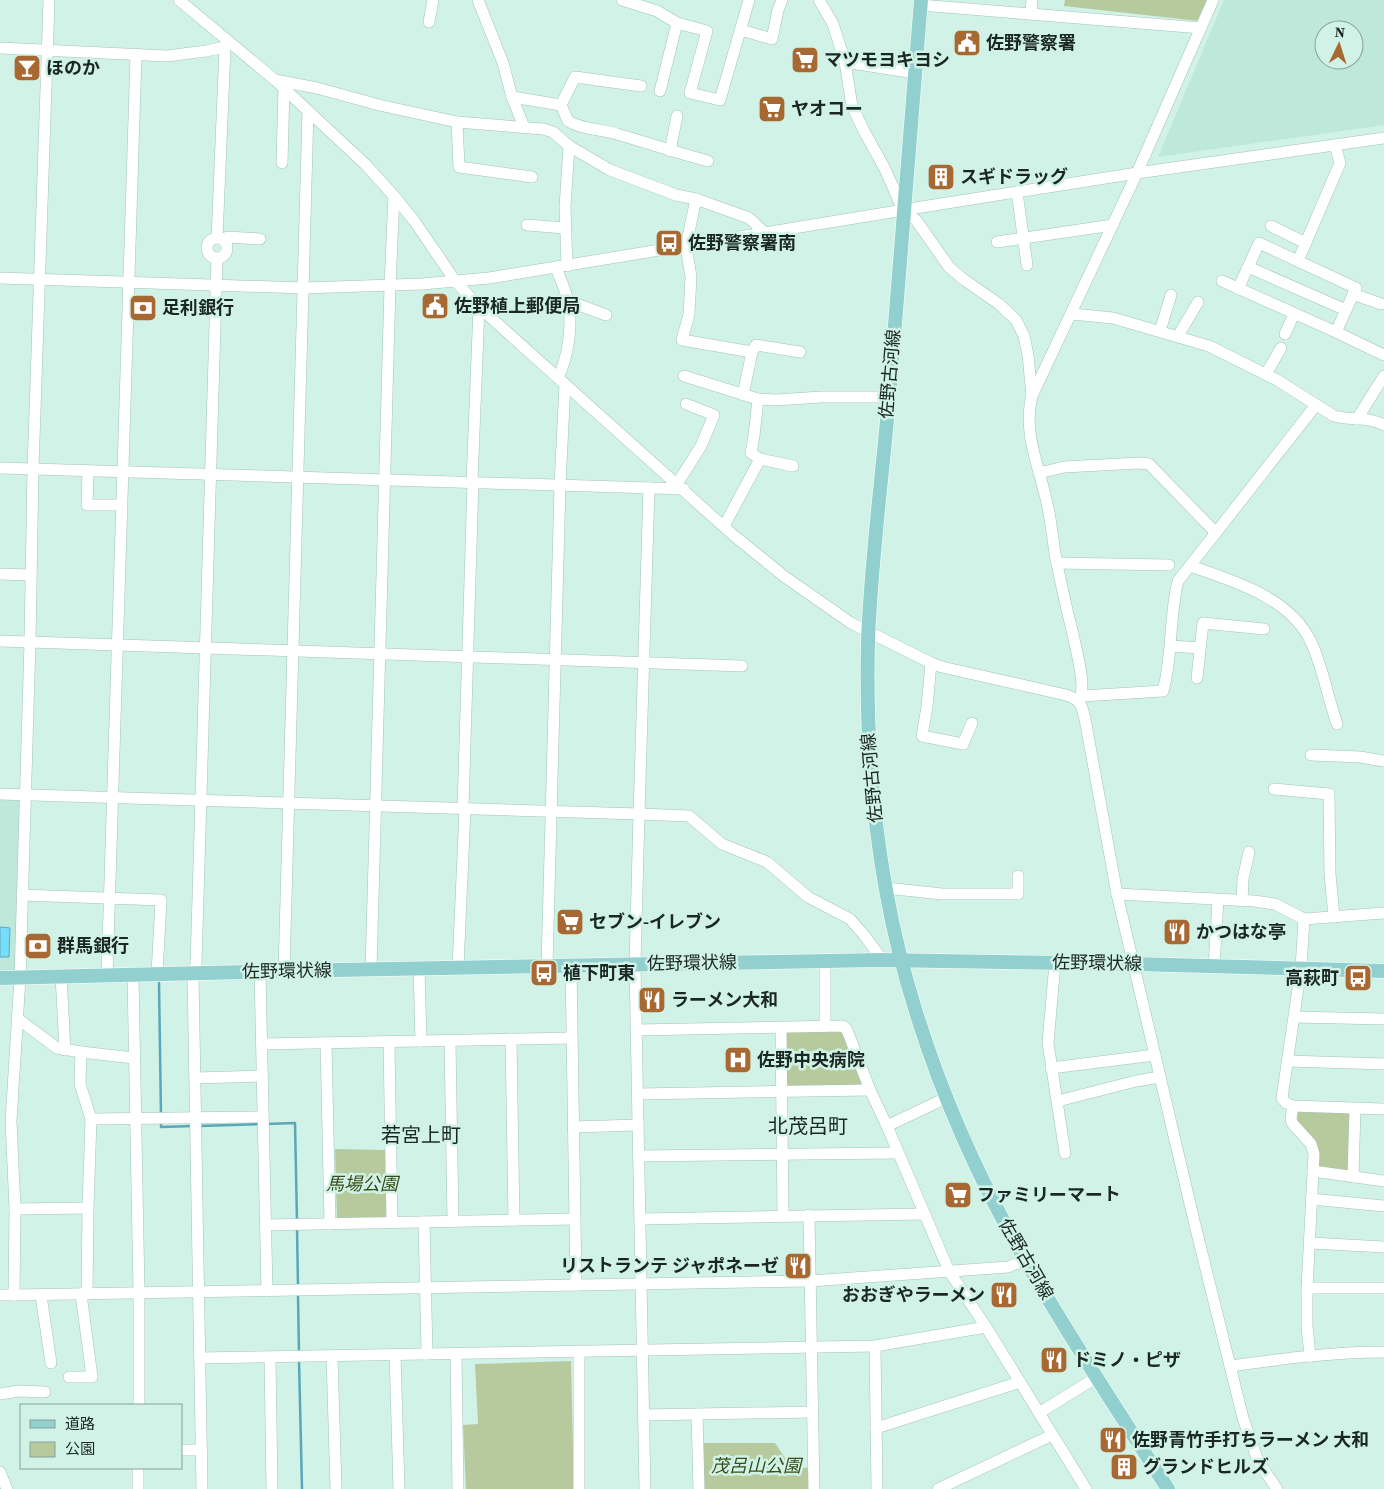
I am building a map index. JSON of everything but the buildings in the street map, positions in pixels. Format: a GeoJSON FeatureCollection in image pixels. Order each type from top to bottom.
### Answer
{"type":"FeatureCollection","features":[{"type":"Feature","properties":{"kind":"main road","name":"佐野古河線"},"geometry":{"type":"LineString","coordinates":[[921,2],[869,633],[868,746],[875,817],[886,888],[915,1009],[946,1098],[968,1147],[1025,1260],[1168,1489]]}},
{"type":"Feature","properties":{"kind":"main road","name":"佐野環状線"},"geometry":{"type":"LineString","coordinates":[[0,978],[879,960],[1134,964],[1384,971]]}},
{"type":"Feature","properties":{"kind":"street"},"geometry":{"type":"LineString","coordinates":[[14,1295],[15,1209],[11,1121],[20,978],[33,469],[49,0]]}},
{"type":"Feature","properties":{"kind":"street"},"geometry":{"type":"LineString","coordinates":[[179,0],[228,45],[275,80],[366,164],[415,222],[456,282],[479,307],[724,526],[806,592],[869,633],[942,667],[1081,699],[1162,692],[1172,646],[1175,592],[1178,581],[1316,405]]}},
{"type":"Feature","properties":{"kind":"street"},"geometry":{"type":"LineString","coordinates":[[429,22],[433,0]]}},
{"type":"Feature","properties":{"kind":"street"},"geometry":{"type":"LineString","coordinates":[[622,0],[658,11],[677,23],[708,31],[690,93],[720,100],[748,3],[737,0]]}},
{"type":"Feature","properties":{"kind":"street"},"geometry":{"type":"LineString","coordinates":[[741,30],[772,39],[782,0]]}},
{"type":"Feature","properties":{"kind":"street"},"geometry":{"type":"LineString","coordinates":[[819,0],[833,24],[845,62],[852,106],[886,170],[903,210],[916,220],[949,268],[1000,304],[1016,320],[1024,336],[1032,396]]}},
{"type":"Feature","properties":{"kind":"street"},"geometry":{"type":"LineString","coordinates":[[1031,14],[1032,0]]}},
{"type":"Feature","properties":{"kind":"street"},"geometry":{"type":"LineString","coordinates":[[1213,0],[1137,173],[1032,396],[1028,424],[1048,507],[1057,563],[1077,654],[1082,706],[1117,894],[1177,1154],[1244,1418],[1258,1462],[1277,1489]]}},
{"type":"Feature","properties":{"kind":"street"},"geometry":{"type":"LineString","coordinates":[[475,1],[502,63],[512,97],[524,127]]}},
{"type":"Feature","properties":{"kind":"street"},"geometry":{"type":"LineString","coordinates":[[921,2],[1031,14],[1201,28]]}},
{"type":"Feature","properties":{"kind":"street"},"geometry":{"type":"LineString","coordinates":[[660,91],[677,23]]}},
{"type":"Feature","properties":{"kind":"street"},"geometry":{"type":"LineString","coordinates":[[0,48],[178,56],[228,45]]}},
{"type":"Feature","properties":{"kind":"street"},"geometry":{"type":"LineString","coordinates":[[220,238],[228,45]]}},
{"type":"Feature","properties":{"kind":"street"},"geometry":{"type":"LineString","coordinates":[[107,975],[136,55]]}},
{"type":"Feature","properties":{"kind":"street"},"geometry":{"type":"LineString","coordinates":[[845,62],[915,73]]}},
{"type":"Feature","properties":{"kind":"street"},"geometry":{"type":"LineString","coordinates":[[561,105],[575,77],[640,86]]}},
{"type":"Feature","properties":{"kind":"street"},"geometry":{"type":"LineString","coordinates":[[275,80],[317,88],[379,105],[457,122],[524,127],[553,132],[569,146],[610,170],[676,195],[696,199],[749,218],[765,232]]}},
{"type":"Feature","properties":{"kind":"street"},"geometry":{"type":"LineString","coordinates":[[282,163],[284,88]]}},
{"type":"Feature","properties":{"kind":"street"},"geometry":{"type":"LineString","coordinates":[[512,97],[561,105]]}},
{"type":"Feature","properties":{"kind":"street"},"geometry":{"type":"LineString","coordinates":[[561,105],[568,121],[575,126],[615,133],[708,161]]}},
{"type":"Feature","properties":{"kind":"street"},"geometry":{"type":"LineString","coordinates":[[284,971],[308,111]]}},
{"type":"Feature","properties":{"kind":"street"},"geometry":{"type":"LineString","coordinates":[[670,151],[677,116]]}},
{"type":"Feature","properties":{"kind":"street"},"geometry":{"type":"LineString","coordinates":[[457,122],[459,167],[532,177]]}},
{"type":"Feature","properties":{"kind":"street"},"geometry":{"type":"LineString","coordinates":[[0,278],[304,288],[456,282],[562,267],[765,232],[1137,173],[1384,138]]}},
{"type":"Feature","properties":{"kind":"street"},"geometry":{"type":"LineString","coordinates":[[1298,261],[1340,163],[1335,145]]}},
{"type":"Feature","properties":{"kind":"street"},"geometry":{"type":"LineString","coordinates":[[547,966],[561,381],[570,326],[569,304],[562,267],[569,146]]}},
{"type":"Feature","properties":{"kind":"street"},"geometry":{"type":"LineString","coordinates":[[1017,192],[1027,266]]}},
{"type":"Feature","properties":{"kind":"street"},"geometry":{"type":"LineString","coordinates":[[371,970],[394,196]]}},
{"type":"Feature","properties":{"kind":"street"},"geometry":{"type":"LineString","coordinates":[[696,199],[686,246],[691,277],[689,314],[682,340],[752,352]]}},
{"type":"Feature","properties":{"kind":"street"},"geometry":{"type":"LineString","coordinates":[[527,224],[565,228]]}},
{"type":"Feature","properties":{"kind":"street"},"geometry":{"type":"LineString","coordinates":[[997,242],[1113,224]]}},
{"type":"Feature","properties":{"kind":"street"},"geometry":{"type":"LineString","coordinates":[[1271,226],[1306,243]]}},
{"type":"Feature","properties":{"kind":"street"},"geometry":{"type":"LineString","coordinates":[[220,238],[260,239]]}},
{"type":"Feature","properties":{"kind":"street"},"geometry":{"type":"LineString","coordinates":[[202,1489],[193,973],[196,965],[217,258],[222,257],[227,252],[227,244],[220,238]]}},
{"type":"Feature","properties":{"kind":"street"},"geometry":{"type":"LineString","coordinates":[[1238,289],[1259,243],[1356,288],[1336,332]]}},
{"type":"Feature","properties":{"kind":"street"},"geometry":{"type":"LineString","coordinates":[[1248,267],[1346,310]]}},
{"type":"Feature","properties":{"kind":"street"},"geometry":{"type":"LineString","coordinates":[[1222,281],[1336,332],[1384,356]]}},
{"type":"Feature","properties":{"kind":"street"},"geometry":{"type":"LineString","coordinates":[[1353,294],[1380,304]]}},
{"type":"Feature","properties":{"kind":"street"},"geometry":{"type":"LineString","coordinates":[[1160,331],[1171,295]]}},
{"type":"Feature","properties":{"kind":"street"},"geometry":{"type":"LineString","coordinates":[[1178,336],[1198,302]]}},
{"type":"Feature","properties":{"kind":"street"},"geometry":{"type":"LineString","coordinates":[[569,304],[579,305],[606,315]]}},
{"type":"Feature","properties":{"kind":"street"},"geometry":{"type":"LineString","coordinates":[[458,968],[479,307]]}},
{"type":"Feature","properties":{"kind":"street"},"geometry":{"type":"LineString","coordinates":[[1072,314],[1113,318],[1209,346],[1266,374],[1334,416],[1344,419],[1374,420],[1384,425]]}},
{"type":"Feature","properties":{"kind":"street"},"geometry":{"type":"LineString","coordinates":[[1285,334],[1294,314]]}},
{"type":"Feature","properties":{"kind":"street"},"geometry":{"type":"LineString","coordinates":[[743,395],[752,352],[756,345],[800,352]]}},
{"type":"Feature","properties":{"kind":"street"},"geometry":{"type":"LineString","coordinates":[[1266,374],[1281,348]]}},
{"type":"Feature","properties":{"kind":"street"},"geometry":{"type":"LineString","coordinates":[[684,376],[758,399],[889,397]]}},
{"type":"Feature","properties":{"kind":"street"},"geometry":{"type":"LineString","coordinates":[[1357,420],[1384,376]]}},
{"type":"Feature","properties":{"kind":"street"},"geometry":{"type":"LineString","coordinates":[[758,399],[751,453],[760,459],[793,466]]}},
{"type":"Feature","properties":{"kind":"street"},"geometry":{"type":"LineString","coordinates":[[681,487],[714,415],[686,404]]}},
{"type":"Feature","properties":{"kind":"street"},"geometry":{"type":"LineString","coordinates":[[724,526],[760,459]]}},
{"type":"Feature","properties":{"kind":"street"},"geometry":{"type":"LineString","coordinates":[[1039,473],[1064,467],[1149,464],[1216,533]]}},
{"type":"Feature","properties":{"kind":"street"},"geometry":{"type":"LineString","coordinates":[[0,468],[649,488],[681,487]]}},
{"type":"Feature","properties":{"kind":"street"},"geometry":{"type":"LineString","coordinates":[[88,471],[87,505],[121,505]]}},
{"type":"Feature","properties":{"kind":"street"},"geometry":{"type":"LineString","coordinates":[[645,1489],[635,964],[649,488]]}},
{"type":"Feature","properties":{"kind":"street"},"geometry":{"type":"LineString","coordinates":[[1057,563],[1169,565]]}},
{"type":"Feature","properties":{"kind":"street"},"geometry":{"type":"LineString","coordinates":[[1190,566],[1250,589],[1288,611],[1300,623],[1312,644],[1337,724]]}},
{"type":"Feature","properties":{"kind":"street"},"geometry":{"type":"LineString","coordinates":[[0,574],[31,574]]}},
{"type":"Feature","properties":{"kind":"street"},"geometry":{"type":"LineString","coordinates":[[1197,678],[1202,623],[1264,629]]}},
{"type":"Feature","properties":{"kind":"street"},"geometry":{"type":"LineString","coordinates":[[0,641],[742,666]]}},
{"type":"Feature","properties":{"kind":"street"},"geometry":{"type":"LineString","coordinates":[[1172,646],[1200,648]]}},
{"type":"Feature","properties":{"kind":"street"},"geometry":{"type":"LineString","coordinates":[[931,663],[922,736],[963,744],[972,722]]}},
{"type":"Feature","properties":{"kind":"street"},"geometry":{"type":"LineString","coordinates":[[1311,755],[1360,757],[1384,761]]}},
{"type":"Feature","properties":{"kind":"street"},"geometry":{"type":"LineString","coordinates":[[1274,789],[1329,794],[1330,874],[1334,917]]}},
{"type":"Feature","properties":{"kind":"street"},"geometry":{"type":"LineString","coordinates":[[0,794],[689,816],[722,844],[767,862],[808,897],[850,919],[864,934],[878,954],[879,960]]}},
{"type":"Feature","properties":{"kind":"street"},"geometry":{"type":"LineString","coordinates":[[1242,901],[1243,879],[1248,852]]}},
{"type":"Feature","properties":{"kind":"street"},"geometry":{"type":"LineString","coordinates":[[886,888],[942,894],[1018,894],[1018,876]]}},
{"type":"Feature","properties":{"kind":"street"},"geometry":{"type":"LineString","coordinates":[[22,894],[162,900],[157,974]]}},
{"type":"Feature","properties":{"kind":"street"},"geometry":{"type":"LineString","coordinates":[[1117,894],[1275,904],[1304,919],[1384,913]]}},
{"type":"Feature","properties":{"kind":"street"},"geometry":{"type":"LineString","coordinates":[[1214,966],[1218,900]]}},
{"type":"Feature","properties":{"kind":"street"},"geometry":{"type":"LineString","coordinates":[[1304,919],[1301,968],[1282,1098],[1286,1103],[1293,1106],[1384,1110]]}},
{"type":"Feature","properties":{"kind":"street"},"geometry":{"type":"LineString","coordinates":[[825,961],[825,1026]]}},
{"type":"Feature","properties":{"kind":"street"},"geometry":{"type":"LineString","coordinates":[[1056,963],[1048,1043],[1065,1154]]}},
{"type":"Feature","properties":{"kind":"street"},"geometry":{"type":"LineString","coordinates":[[571,966],[576,1285]]}},
{"type":"Feature","properties":{"kind":"street"},"geometry":{"type":"LineString","coordinates":[[419,968],[421,1041]]}},
{"type":"Feature","properties":{"kind":"street"},"geometry":{"type":"LineString","coordinates":[[260,972],[267,1291]]}},
{"type":"Feature","properties":{"kind":"street"},"geometry":{"type":"LineString","coordinates":[[133,974],[137,1120],[139,1404]]}},
{"type":"Feature","properties":{"kind":"street"},"geometry":{"type":"LineString","coordinates":[[61,976],[65,1050]]}},
{"type":"Feature","properties":{"kind":"street"},"geometry":{"type":"LineString","coordinates":[[1294,1017],[1384,1019]]}},
{"type":"Feature","properties":{"kind":"street"},"geometry":{"type":"LineString","coordinates":[[18,1019],[57,1048],[134,1058]]}},
{"type":"Feature","properties":{"kind":"street"},"geometry":{"type":"LineString","coordinates":[[637,1030],[825,1026],[843,1026],[847,1030],[870,1090],[949,1271],[986,1327],[1086,1489]]}},
{"type":"Feature","properties":{"kind":"street"},"geometry":{"type":"LineString","coordinates":[[781,1028],[783,1216]]}},
{"type":"Feature","properties":{"kind":"street"},"geometry":{"type":"LineString","coordinates":[[262,1044],[572,1038]]}},
{"type":"Feature","properties":{"kind":"street"},"geometry":{"type":"LineString","coordinates":[[511,1039],[514,1220]]}},
{"type":"Feature","properties":{"kind":"street"},"geometry":{"type":"LineString","coordinates":[[450,1041],[453,1221]]}},
{"type":"Feature","properties":{"kind":"street"},"geometry":{"type":"LineString","coordinates":[[389,1042],[392,1222]]}},
{"type":"Feature","properties":{"kind":"street"},"geometry":{"type":"LineString","coordinates":[[326,1043],[330,1224]]}},
{"type":"Feature","properties":{"kind":"street"},"geometry":{"type":"LineString","coordinates":[[69,1377],[92,1377],[84,1294],[91,1120],[80,1084],[80,1052]]}},
{"type":"Feature","properties":{"kind":"street"},"geometry":{"type":"LineString","coordinates":[[1051,1068],[1155,1054]]}},
{"type":"Feature","properties":{"kind":"street"},"geometry":{"type":"LineString","coordinates":[[1288,1061],[1384,1064]]}},
{"type":"Feature","properties":{"kind":"street"},"geometry":{"type":"LineString","coordinates":[[195,1078],[262,1076]]}},
{"type":"Feature","properties":{"kind":"street"},"geometry":{"type":"LineString","coordinates":[[1058,1101],[1136,1081],[1160,1077]]}},
{"type":"Feature","properties":{"kind":"street"},"geometry":{"type":"LineString","coordinates":[[638,1094],[870,1090]]}},
{"type":"Feature","properties":{"kind":"street"},"geometry":{"type":"LineString","coordinates":[[887,1126],[946,1098]]}},
{"type":"Feature","properties":{"kind":"street"},"geometry":{"type":"LineString","coordinates":[[1293,1106],[1292,1123],[1313,1149],[1307,1326],[1310,1356]]}},
{"type":"Feature","properties":{"kind":"street"},"geometry":{"type":"LineString","coordinates":[[1353,1177],[1356,1109]]}},
{"type":"Feature","properties":{"kind":"street"},"geometry":{"type":"LineString","coordinates":[[91,1120],[263,1117]]}},
{"type":"Feature","properties":{"kind":"street"},"geometry":{"type":"LineString","coordinates":[[573,1128],[638,1125]]}},
{"type":"Feature","properties":{"kind":"street"},"geometry":{"type":"LineString","coordinates":[[639,1156],[898,1153]]}},
{"type":"Feature","properties":{"kind":"street"},"geometry":{"type":"LineString","coordinates":[[1313,1171],[1384,1181]]}},
{"type":"Feature","properties":{"kind":"street"},"geometry":{"type":"LineString","coordinates":[[1311,1199],[1384,1206]]}},
{"type":"Feature","properties":{"kind":"street"},"geometry":{"type":"LineString","coordinates":[[15,1209],[88,1208]]}},
{"type":"Feature","properties":{"kind":"street"},"geometry":{"type":"LineString","coordinates":[[641,1219],[924,1214]]}},
{"type":"Feature","properties":{"kind":"street"},"geometry":{"type":"LineString","coordinates":[[809,1215],[814,1489]]}},
{"type":"Feature","properties":{"kind":"street"},"geometry":{"type":"LineString","coordinates":[[265,1225],[576,1218]]}},
{"type":"Feature","properties":{"kind":"street"},"geometry":{"type":"LineString","coordinates":[[424,1222],[427,1354]]}},
{"type":"Feature","properties":{"kind":"street"},"geometry":{"type":"LineString","coordinates":[[1310,1243],[1384,1247]]}},
{"type":"Feature","properties":{"kind":"street"},"geometry":{"type":"LineString","coordinates":[[0,1295],[810,1281],[1008,1267],[1025,1260]]}},
{"type":"Feature","properties":{"kind":"street"},"geometry":{"type":"LineString","coordinates":[[1308,1288],[1384,1288]]}},
{"type":"Feature","properties":{"kind":"street"},"geometry":{"type":"LineString","coordinates":[[41,1295],[51,1363]]}},
{"type":"Feature","properties":{"kind":"street"},"geometry":{"type":"LineString","coordinates":[[200,1358],[875,1346],[986,1327]]}},
{"type":"Feature","properties":{"kind":"street"},"geometry":{"type":"LineString","coordinates":[[875,1346],[877,1489]]}},
{"type":"Feature","properties":{"kind":"street"},"geometry":{"type":"LineString","coordinates":[[579,1351],[579,1489]]}},
{"type":"Feature","properties":{"kind":"street"},"geometry":{"type":"LineString","coordinates":[[1230,1366],[1310,1356],[1384,1352]]}},
{"type":"Feature","properties":{"kind":"street"},"geometry":{"type":"LineString","coordinates":[[456,1354],[458,1489]]}},
{"type":"Feature","properties":{"kind":"street"},"geometry":{"type":"LineString","coordinates":[[395,1355],[399,1489]]}},
{"type":"Feature","properties":{"kind":"street"},"geometry":{"type":"LineString","coordinates":[[332,1356],[336,1489]]}},
{"type":"Feature","properties":{"kind":"street"},"geometry":{"type":"LineString","coordinates":[[270,1358],[272,1489]]}},
{"type":"Feature","properties":{"kind":"street"},"geometry":{"type":"LineString","coordinates":[[1039,1413],[1097,1377]]}},
{"type":"Feature","properties":{"kind":"street"},"geometry":{"type":"LineString","coordinates":[[876,1428],[1020,1382]]}},
{"type":"Feature","properties":{"kind":"street"},"geometry":{"type":"LineString","coordinates":[[0,1394],[19,1391],[45,1392]]}},
{"type":"Feature","properties":{"kind":"street"},"geometry":{"type":"LineString","coordinates":[[644,1415],[812,1412]]}},
{"type":"Feature","properties":{"kind":"street"},"geometry":{"type":"LineString","coordinates":[[697,1414],[699,1489]]}},
{"type":"Feature","properties":{"kind":"street"},"geometry":{"type":"LineString","coordinates":[[938,1489],[962,1484],[1052,1435]]}},
{"type":"Feature","properties":{"kind":"street"},"geometry":{"type":"LineString","coordinates":[[182,1450],[202,1450]]}},
{"type":"Feature","properties":{"kind":"street"},"geometry":{"type":"LineString","coordinates":[[138,1469],[138,1489]]}},
{"type":"Feature","properties":{"kind":"street"},"geometry":{"type":"LineString","coordinates":[[0,1472],[7,1489]]}},
{"type":"Feature","properties":{"kind":"shaded area"},"geometry":{"type":"Polygon","coordinates":[[[1224,0],[1384,0],[1384,125],[1158,157],[1224,0]]]}},
{"type":"Feature","properties":{"kind":"shaded area"},"geometry":{"type":"Polygon","coordinates":[[[0,799],[21,800],[16,972],[0,972],[0,799]]]}},
{"type":"Feature","properties":{"kind":"green space"},"geometry":{"type":"Polygon","coordinates":[[[1065,0],[1208,0],[1199,21],[1064,6],[1065,0]]]}},
{"type":"Feature","properties":{"kind":"green space"},"geometry":{"type":"Polygon","coordinates":[[[842,1029],[863,1081],[858,1087],[785,1086],[784,1030],[842,1029]]]}},
{"type":"Feature","properties":{"kind":"green space"},"geometry":{"type":"Polygon","coordinates":[[[1295,1109],[1351,1113],[1350,1172],[1318,1167],[1298,1122],[1295,1109]]]}},
{"type":"Feature","properties":{"kind":"green space","name":"馬場公園"},"geometry":{"type":"Polygon","coordinates":[[[335,1149],[386,1150],[388,1217],[337,1218],[335,1149]]]}},
{"type":"Feature","properties":{"kind":"green space"},"geometry":{"type":"Polygon","coordinates":[[[571,1361],[574,1489],[466,1489],[463,1425],[478,1424],[475,1364],[571,1361]]]}},
{"type":"Feature","properties":{"kind":"green space","name":"茂呂山公園"},"geometry":{"type":"Polygon","coordinates":[[[701,1443],[775,1443],[791,1467],[810,1468],[811,1489],[703,1489],[701,1443]]]}},
{"type":"Feature","properties":{"kind":"water"},"geometry":{"type":"Polygon","coordinates":[[[0,927],[10,928],[9,957],[0,957],[0,927]]]}},
{"type":"Feature","properties":{"kind":"waterway"},"geometry":{"type":"LineString","coordinates":[[159,983],[161,1116]]}},
{"type":"Feature","properties":{"kind":"waterway"},"geometry":{"type":"LineString","coordinates":[[161,1122],[161,1127],[193,1126]]}},
{"type":"Feature","properties":{"kind":"waterway"},"geometry":{"type":"LineString","coordinates":[[266,1124],[295,1123],[297,1222]]}},
{"type":"Feature","properties":{"kind":"waterway"},"geometry":{"type":"LineString","coordinates":[[199,1126],[261,1124]]}},
{"type":"Feature","properties":{"kind":"waterway"},"geometry":{"type":"LineString","coordinates":[[297,1227],[298,1287]]}},
{"type":"Feature","properties":{"kind":"waterway"},"geometry":{"type":"LineString","coordinates":[[298,1295],[299,1354]]}},
{"type":"Feature","properties":{"kind":"waterway"},"geometry":{"type":"LineString","coordinates":[[299,1360],[302,1489]]}},
{"type":"Feature","properties":{"kind":"place","name":"佐野警察署"},"geometry":{"type":"Point","coordinates":[967,43]}},
{"type":"Feature","properties":{"kind":"place","name":"マツモヨキヨシ"},"geometry":{"type":"Point","coordinates":[805,60]}},
{"type":"Feature","properties":{"kind":"place","name":"ほのか"},"geometry":{"type":"Point","coordinates":[27,68]}},
{"type":"Feature","properties":{"kind":"place","name":"ヤオコー"},"geometry":{"type":"Point","coordinates":[772,109]}},
{"type":"Feature","properties":{"kind":"place","name":"スギドラッグ"},"geometry":{"type":"Point","coordinates":[941,177]}},
{"type":"Feature","properties":{"kind":"place","name":"佐野警察署南"},"geometry":{"type":"Point","coordinates":[669,243]}},
{"type":"Feature","properties":{"kind":"place","name":"佐野植上郵便局"},"geometry":{"type":"Point","coordinates":[435,306]}},
{"type":"Feature","properties":{"kind":"place","name":"足利銀行"},"geometry":{"type":"Point","coordinates":[143,308]}},
{"type":"Feature","properties":{"kind":"place","name":"セブン-イレブン"},"geometry":{"type":"Point","coordinates":[570,922]}},
{"type":"Feature","properties":{"kind":"place","name":"かつはな亭"},"geometry":{"type":"Point","coordinates":[1177,932]}},
{"type":"Feature","properties":{"kind":"place","name":"群馬銀行"},"geometry":{"type":"Point","coordinates":[38,946]}},
{"type":"Feature","properties":{"kind":"place","name":"植下町東"},"geometry":{"type":"Point","coordinates":[544,973]}},
{"type":"Feature","properties":{"kind":"place","name":"高萩町"},"geometry":{"type":"Point","coordinates":[1358,978]}},
{"type":"Feature","properties":{"kind":"place","name":"ラーメン大和"},"geometry":{"type":"Point","coordinates":[652,1000]}},
{"type":"Feature","properties":{"kind":"place","name":"佐野中央病院"},"geometry":{"type":"Point","coordinates":[738,1060]}},
{"type":"Feature","properties":{"kind":"place","name":"ファミリーマート"},"geometry":{"type":"Point","coordinates":[958,1195]}},
{"type":"Feature","properties":{"kind":"place","name":"リストランテ ジャポネーゼ"},"geometry":{"type":"Point","coordinates":[798,1266]}},
{"type":"Feature","properties":{"kind":"place","name":"おおぎやラーメン"},"geometry":{"type":"Point","coordinates":[1004,1295]}},
{"type":"Feature","properties":{"kind":"place","name":"ドミノ・ピザ"},"geometry":{"type":"Point","coordinates":[1054,1360]}},
{"type":"Feature","properties":{"kind":"place","name":"佐野青竹手打ちラーメン 大和"},"geometry":{"type":"Point","coordinates":[1113,1440]}},
{"type":"Feature","properties":{"kind":"place","name":"グランドヒルズ"},"geometry":{"type":"Point","coordinates":[1124,1467]}},
{"type":"Feature","properties":{"kind":"district","name":"北茂呂町"},"geometry":{"type":"Point","coordinates":[808,1126]}},
{"type":"Feature","properties":{"kind":"district","name":"若宮上町"},"geometry":{"type":"Point","coordinates":[421,1135]}}]}
